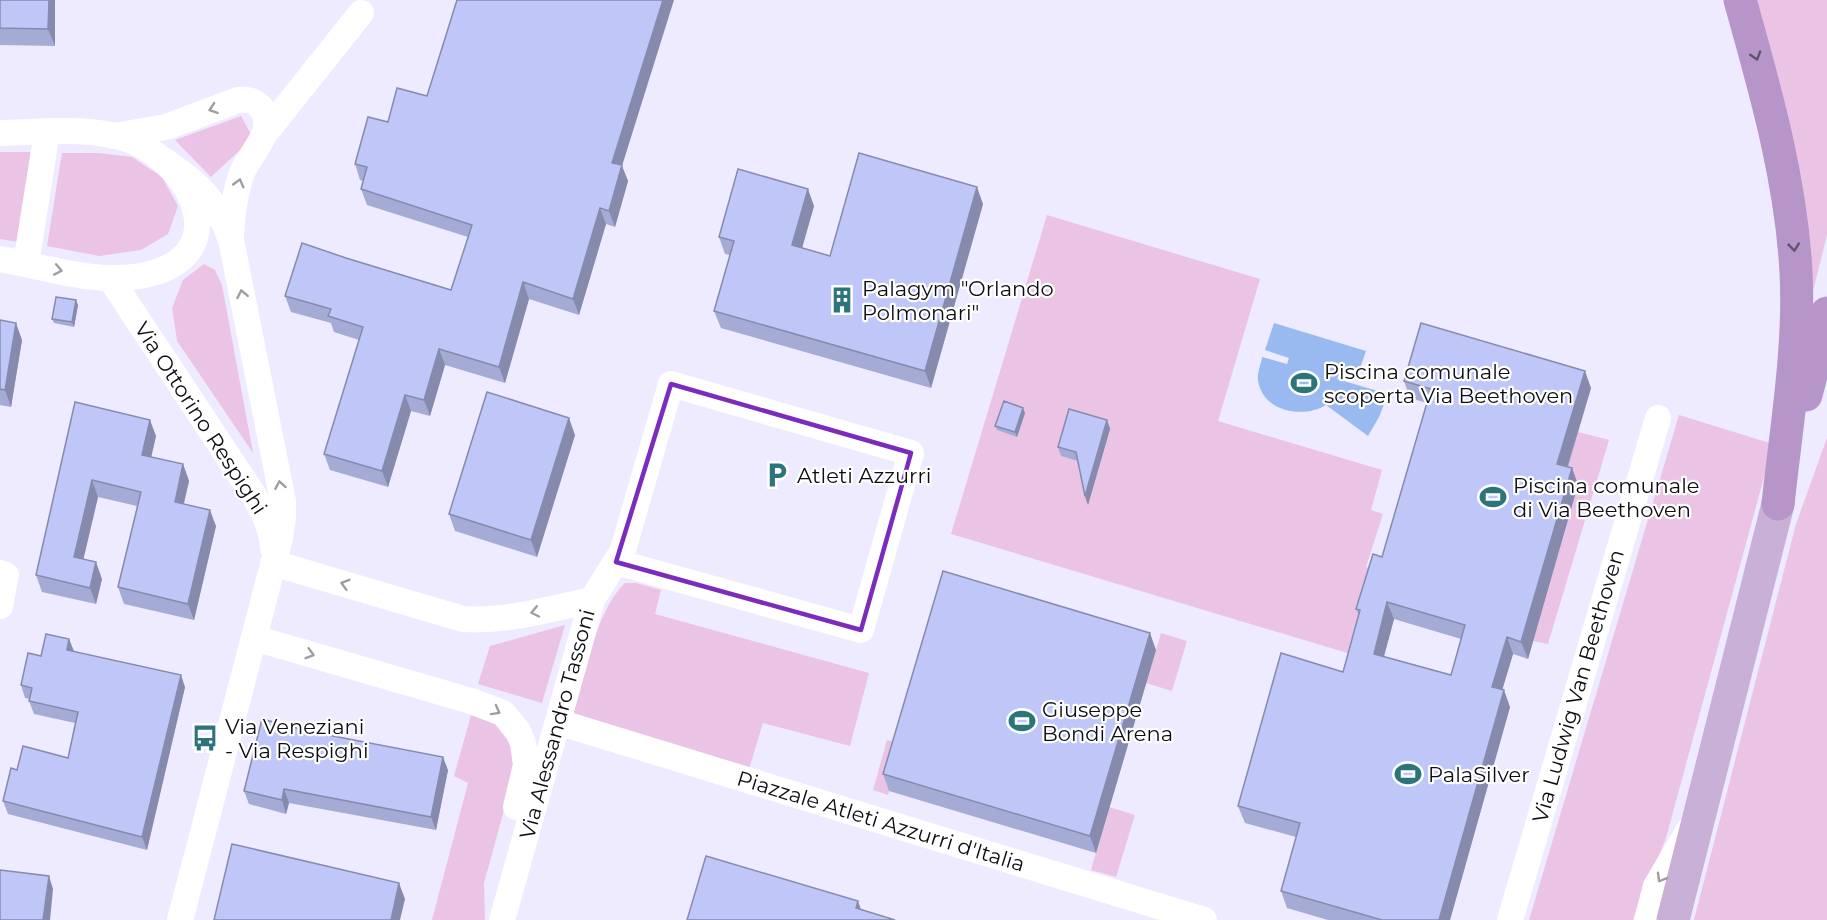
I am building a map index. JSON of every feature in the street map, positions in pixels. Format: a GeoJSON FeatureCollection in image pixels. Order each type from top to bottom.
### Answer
{"type":"FeatureCollection","features":[{"type":"Feature","properties":{"kind":"highway"},"geometry":{"type":"LineString","coordinates":[[1740,0],[1769,105],[1788,202],[1796,274],[1796,336],[1778,504]]}},
{"type":"Feature","properties":{"kind":"highway"},"geometry":{"type":"LineString","coordinates":[[1778,504],[1827,313]]}},
{"type":"Feature","properties":{"kind":"highway"},"geometry":{"type":"LineString","coordinates":[[1778,504],[1827,384]]}},
{"type":"Feature","properties":{"kind":"main road"},"geometry":{"type":"LineString","coordinates":[[1673,920],[1778,504]]}},
{"type":"Feature","properties":{"kind":"street","name":"Via Ottorino Respighi"},"geometry":{"type":"LineString","coordinates":[[231,240],[234,202],[242,171],[263,136],[360,13]]}},
{"type":"Feature","properties":{"kind":"street"},"geometry":{"type":"LineString","coordinates":[[114,136],[166,127],[211,109],[248,99],[258,103],[264,113],[266,125],[263,136]]}},
{"type":"Feature","properties":{"kind":"street"},"geometry":{"type":"LineString","coordinates":[[26,264],[47,132]]}},
{"type":"Feature","properties":{"kind":"street"},"geometry":{"type":"LineString","coordinates":[[0,133],[80,133],[114,136],[132,141],[165,161],[186,184],[193,198],[198,222],[191,247],[183,257],[141,276],[110,279],[92,277],[0,260]]}},
{"type":"Feature","properties":{"kind":"street","name":"Via Ottorino Respighi"},"geometry":{"type":"LineString","coordinates":[[165,161],[194,181],[205,193],[225,223],[231,240],[283,501],[283,518],[273,563],[180,920]]}},
{"type":"Feature","properties":{"kind":"street","name":"Via Ottorino Respighi"},"geometry":{"type":"LineString","coordinates":[[110,279],[262,510],[273,536],[273,563]]}},
{"type":"Feature","properties":{"kind":"street"},"geometry":{"type":"LineString","coordinates":[[592,600],[623,550],[671,384],[911,453],[861,630],[616,562]]}},
{"type":"Feature","properties":{"kind":"street","name":"Via Ludwig Van Beethoven"},"geometry":{"type":"LineString","coordinates":[[1509,920],[1658,418]]}},
{"type":"Feature","properties":{"kind":"street","name":"Via Alessandro Tassoni"},"geometry":{"type":"LineString","coordinates":[[273,563],[463,618],[482,620],[501,618],[592,600],[501,920]]}},
{"type":"Feature","properties":{"kind":"street"},"geometry":{"type":"LineString","coordinates":[[0,573],[6,574],[0,606]]}},
{"type":"Feature","properties":{"kind":"street","name":"Via Alessandro Tassoni"},"geometry":{"type":"LineString","coordinates":[[254,638],[481,704],[503,713],[510,720],[523,743],[526,765],[497,876],[501,920]]}},
{"type":"Feature","properties":{"kind":"street","name":"Piazzale Atleti Azzurri d'Italia"},"geometry":{"type":"LineString","coordinates":[[558,722],[1204,920]]}},
{"type":"Feature","properties":{"kind":"street"},"geometry":{"type":"LineString","coordinates":[[1647,920],[1656,886],[1701,810]]}},
{"type":"Feature","properties":{"kind":"highlighted area"},"geometry":{"type":"Polygon","coordinates":[[[671,384],[911,453],[861,630],[616,562],[671,384]]]}},
{"type":"Feature","properties":{"kind":"shaded area"},"geometry":{"type":"Polygon","coordinates":[[[1751,0],[1827,0],[1827,235],[1806,319],[1751,0]]]}},
{"type":"Feature","properties":{"kind":"shaded area"},"geometry":{"type":"Polygon","coordinates":[[[241,116],[253,138],[211,177],[175,140],[241,116]]]}},
{"type":"Feature","properties":{"kind":"shaded area"},"geometry":{"type":"Polygon","coordinates":[[[0,152],[32,152],[18,242],[0,239],[0,152]]]}},
{"type":"Feature","properties":{"kind":"shaded area"},"geometry":{"type":"Polygon","coordinates":[[[62,153],[98,153],[132,157],[162,177],[178,206],[168,234],[141,250],[99,256],[47,246],[62,153]]]}},
{"type":"Feature","properties":{"kind":"shaded area"},"geometry":{"type":"Polygon","coordinates":[[[1047,215],[1260,279],[1218,421],[1382,470],[1371,510],[1383,514],[1366,567],[1379,571],[1354,655],[951,534],[1047,215]]]}},
{"type":"Feature","properties":{"kind":"shaded area"},"geometry":{"type":"Polygon","coordinates":[[[204,264],[215,270],[222,285],[253,453],[177,341],[172,308],[183,280],[204,264]]]}},
{"type":"Feature","properties":{"kind":"shaded area"},"geometry":{"type":"Polygon","coordinates":[[[1679,415],[1773,444],[1666,838],[1633,920],[1529,920],[1679,415]]]}},
{"type":"Feature","properties":{"kind":"shaded area"},"geometry":{"type":"Polygon","coordinates":[[[1578,432],[1609,440],[1548,644],[1533,641],[1578,486],[1563,481],[1578,432]]]}},
{"type":"Feature","properties":{"kind":"shaded area"},"geometry":{"type":"Polygon","coordinates":[[[1827,438],[1827,920],[1694,920],[1796,524],[1827,438]]]}},
{"type":"Feature","properties":{"kind":"shaded area"},"geometry":{"type":"Polygon","coordinates":[[[625,583],[636,583],[661,590],[655,614],[869,673],[850,746],[763,723],[749,769],[572,718],[598,628],[615,595],[625,583]]]}},
{"type":"Feature","properties":{"kind":"shaded area"},"geometry":{"type":"Polygon","coordinates":[[[565,625],[542,703],[478,684],[490,646],[565,625]]]}},
{"type":"Feature","properties":{"kind":"shaded area"},"geometry":{"type":"Polygon","coordinates":[[[1161,633],[1187,641],[1172,691],[1146,683],[1161,633]]]}},
{"type":"Feature","properties":{"kind":"shaded area"},"geometry":{"type":"Polygon","coordinates":[[[471,715],[495,724],[511,745],[518,759],[484,883],[485,920],[432,920],[468,783],[454,776],[471,715]]]}},
{"type":"Feature","properties":{"kind":"shaded area"},"geometry":{"type":"Polygon","coordinates":[[[887,740],[903,745],[888,795],[873,790],[887,740]]]}},
{"type":"Feature","properties":{"kind":"shaded area"},"geometry":{"type":"Polygon","coordinates":[[[1109,807],[1135,815],[1116,877],[1091,870],[1109,807]]]}},
{"type":"Feature","properties":{"kind":"water","name":"Piscina comunale scoperta Via Beethoven"},"geometry":{"type":"Polygon","coordinates":[[[1274,323],[1366,351],[1357,377],[1340,372],[1337,379],[1388,394],[1368,436],[1326,405],[1307,412],[1296,412],[1275,406],[1267,399],[1261,391],[1258,380],[1262,357],[1287,364],[1289,358],[1265,350],[1274,323]]]}},
{"type":"Feature","properties":{"kind":"building"},"geometry":{"type":"Polygon","coordinates":[[[0,0],[49,0],[48,29],[0,28],[0,0]]]}},
{"type":"Feature","properties":{"kind":"building"},"geometry":{"type":"Polygon","coordinates":[[[457,0],[663,0],[612,163],[622,165],[609,211],[600,208],[573,299],[523,282],[499,367],[439,349],[424,400],[405,395],[382,471],[324,454],[363,327],[328,316],[331,309],[285,296],[302,243],[451,290],[472,225],[361,189],[367,167],[355,164],[368,117],[388,122],[397,88],[427,96],[457,0]]]}},
{"type":"Feature","properties":{"kind":"building","name":"Palagym \"Orlando Polmonari\""},"geometry":{"type":"Polygon","coordinates":[[[859,153],[977,187],[925,371],[714,311],[734,241],[719,237],[738,169],[808,189],[792,245],[830,256],[859,153]]]}},
{"type":"Feature","properties":{"kind":"building"},"geometry":{"type":"Polygon","coordinates":[[[56,297],[76,300],[72,322],[52,319],[56,297]]]}},
{"type":"Feature","properties":{"kind":"building"},"geometry":{"type":"Polygon","coordinates":[[[0,320],[16,323],[5,390],[0,389],[0,320]]]}},
{"type":"Feature","properties":{"kind":"building"},"geometry":{"type":"Polygon","coordinates":[[[1421,323],[1585,371],[1557,464],[1572,468],[1521,642],[1507,637],[1492,687],[1504,690],[1439,920],[1382,920],[1281,891],[1300,823],[1238,806],[1281,653],[1343,672],[1360,610],[1356,609],[1373,554],[1382,557],[1431,389],[1404,381],[1421,323]],[[1387,602],[1374,654],[1451,675],[1465,625],[1387,602]]]}},
{"type":"Feature","properties":{"kind":"building"},"geometry":{"type":"Polygon","coordinates":[[[487,392],[569,418],[531,540],[449,514],[487,392]]]}},
{"type":"Feature","properties":{"kind":"building"},"geometry":{"type":"Polygon","coordinates":[[[1004,401],[1023,408],[1015,432],[995,426],[1004,401]]]}},
{"type":"Feature","properties":{"kind":"building"},"geometry":{"type":"Polygon","coordinates":[[[75,402],[150,420],[142,455],[183,464],[175,502],[210,510],[188,604],[118,587],[141,492],[92,480],[74,557],[96,562],[90,588],[36,575],[75,402]]]}},
{"type":"Feature","properties":{"kind":"building"},"geometry":{"type":"Polygon","coordinates":[[[1069,409],[1107,420],[1085,496],[1076,452],[1058,447],[1069,409]]]}},
{"type":"Feature","properties":{"kind":"building","name":"Giuseppe Bondi Arena"},"geometry":{"type":"Polygon","coordinates":[[[943,571],[1150,633],[1090,836],[883,774],[943,571]]]}},
{"type":"Feature","properties":{"kind":"building"},"geometry":{"type":"Polygon","coordinates":[[[46,634],[69,639],[67,650],[181,675],[142,837],[3,801],[11,768],[17,770],[23,746],[68,758],[78,712],[29,701],[32,688],[21,685],[28,653],[41,656],[46,634]]]}},
{"type":"Feature","properties":{"kind":"building"},"geometry":{"type":"Polygon","coordinates":[[[262,719],[312,732],[443,757],[431,817],[284,789],[282,800],[244,791],[262,719]]]}},
{"type":"Feature","properties":{"kind":"building"},"geometry":{"type":"Polygon","coordinates":[[[232,844],[399,883],[391,920],[214,920],[232,844]]]}},
{"type":"Feature","properties":{"kind":"building"},"geometry":{"type":"Polygon","coordinates":[[[706,856],[858,901],[856,908],[895,920],[687,920],[706,856]]]}},
{"type":"Feature","properties":{"kind":"building"},"geometry":{"type":"Polygon","coordinates":[[[0,870],[49,876],[43,920],[0,920],[0,870]]]}},
{"type":"Feature","properties":{"kind":"place","name":"Palagym \"Orlando Polmonari\""},"geometry":{"type":"Point","coordinates":[842,300]}},
{"type":"Feature","properties":{"kind":"place","name":"Piscina comunale scoperta Via Beethoven"},"geometry":{"type":"Point","coordinates":[1304,383]}},
{"type":"Feature","properties":{"kind":"place","name":"Atleti Azzurri"},"geometry":{"type":"Point","coordinates":[777,475]}},
{"type":"Feature","properties":{"kind":"place","name":"Piscina comunale di Via Beethoven"},"geometry":{"type":"Point","coordinates":[1493,497]}},
{"type":"Feature","properties":{"kind":"place","name":"Giuseppe Bondi Arena"},"geometry":{"type":"Point","coordinates":[1022,721]}},
{"type":"Feature","properties":{"kind":"place","name":"Via Veneziani - Via Respighi"},"geometry":{"type":"Point","coordinates":[205,738]}},
{"type":"Feature","properties":{"kind":"place","name":"PalaSilver"},"geometry":{"type":"Point","coordinates":[1408,774]}}]}
